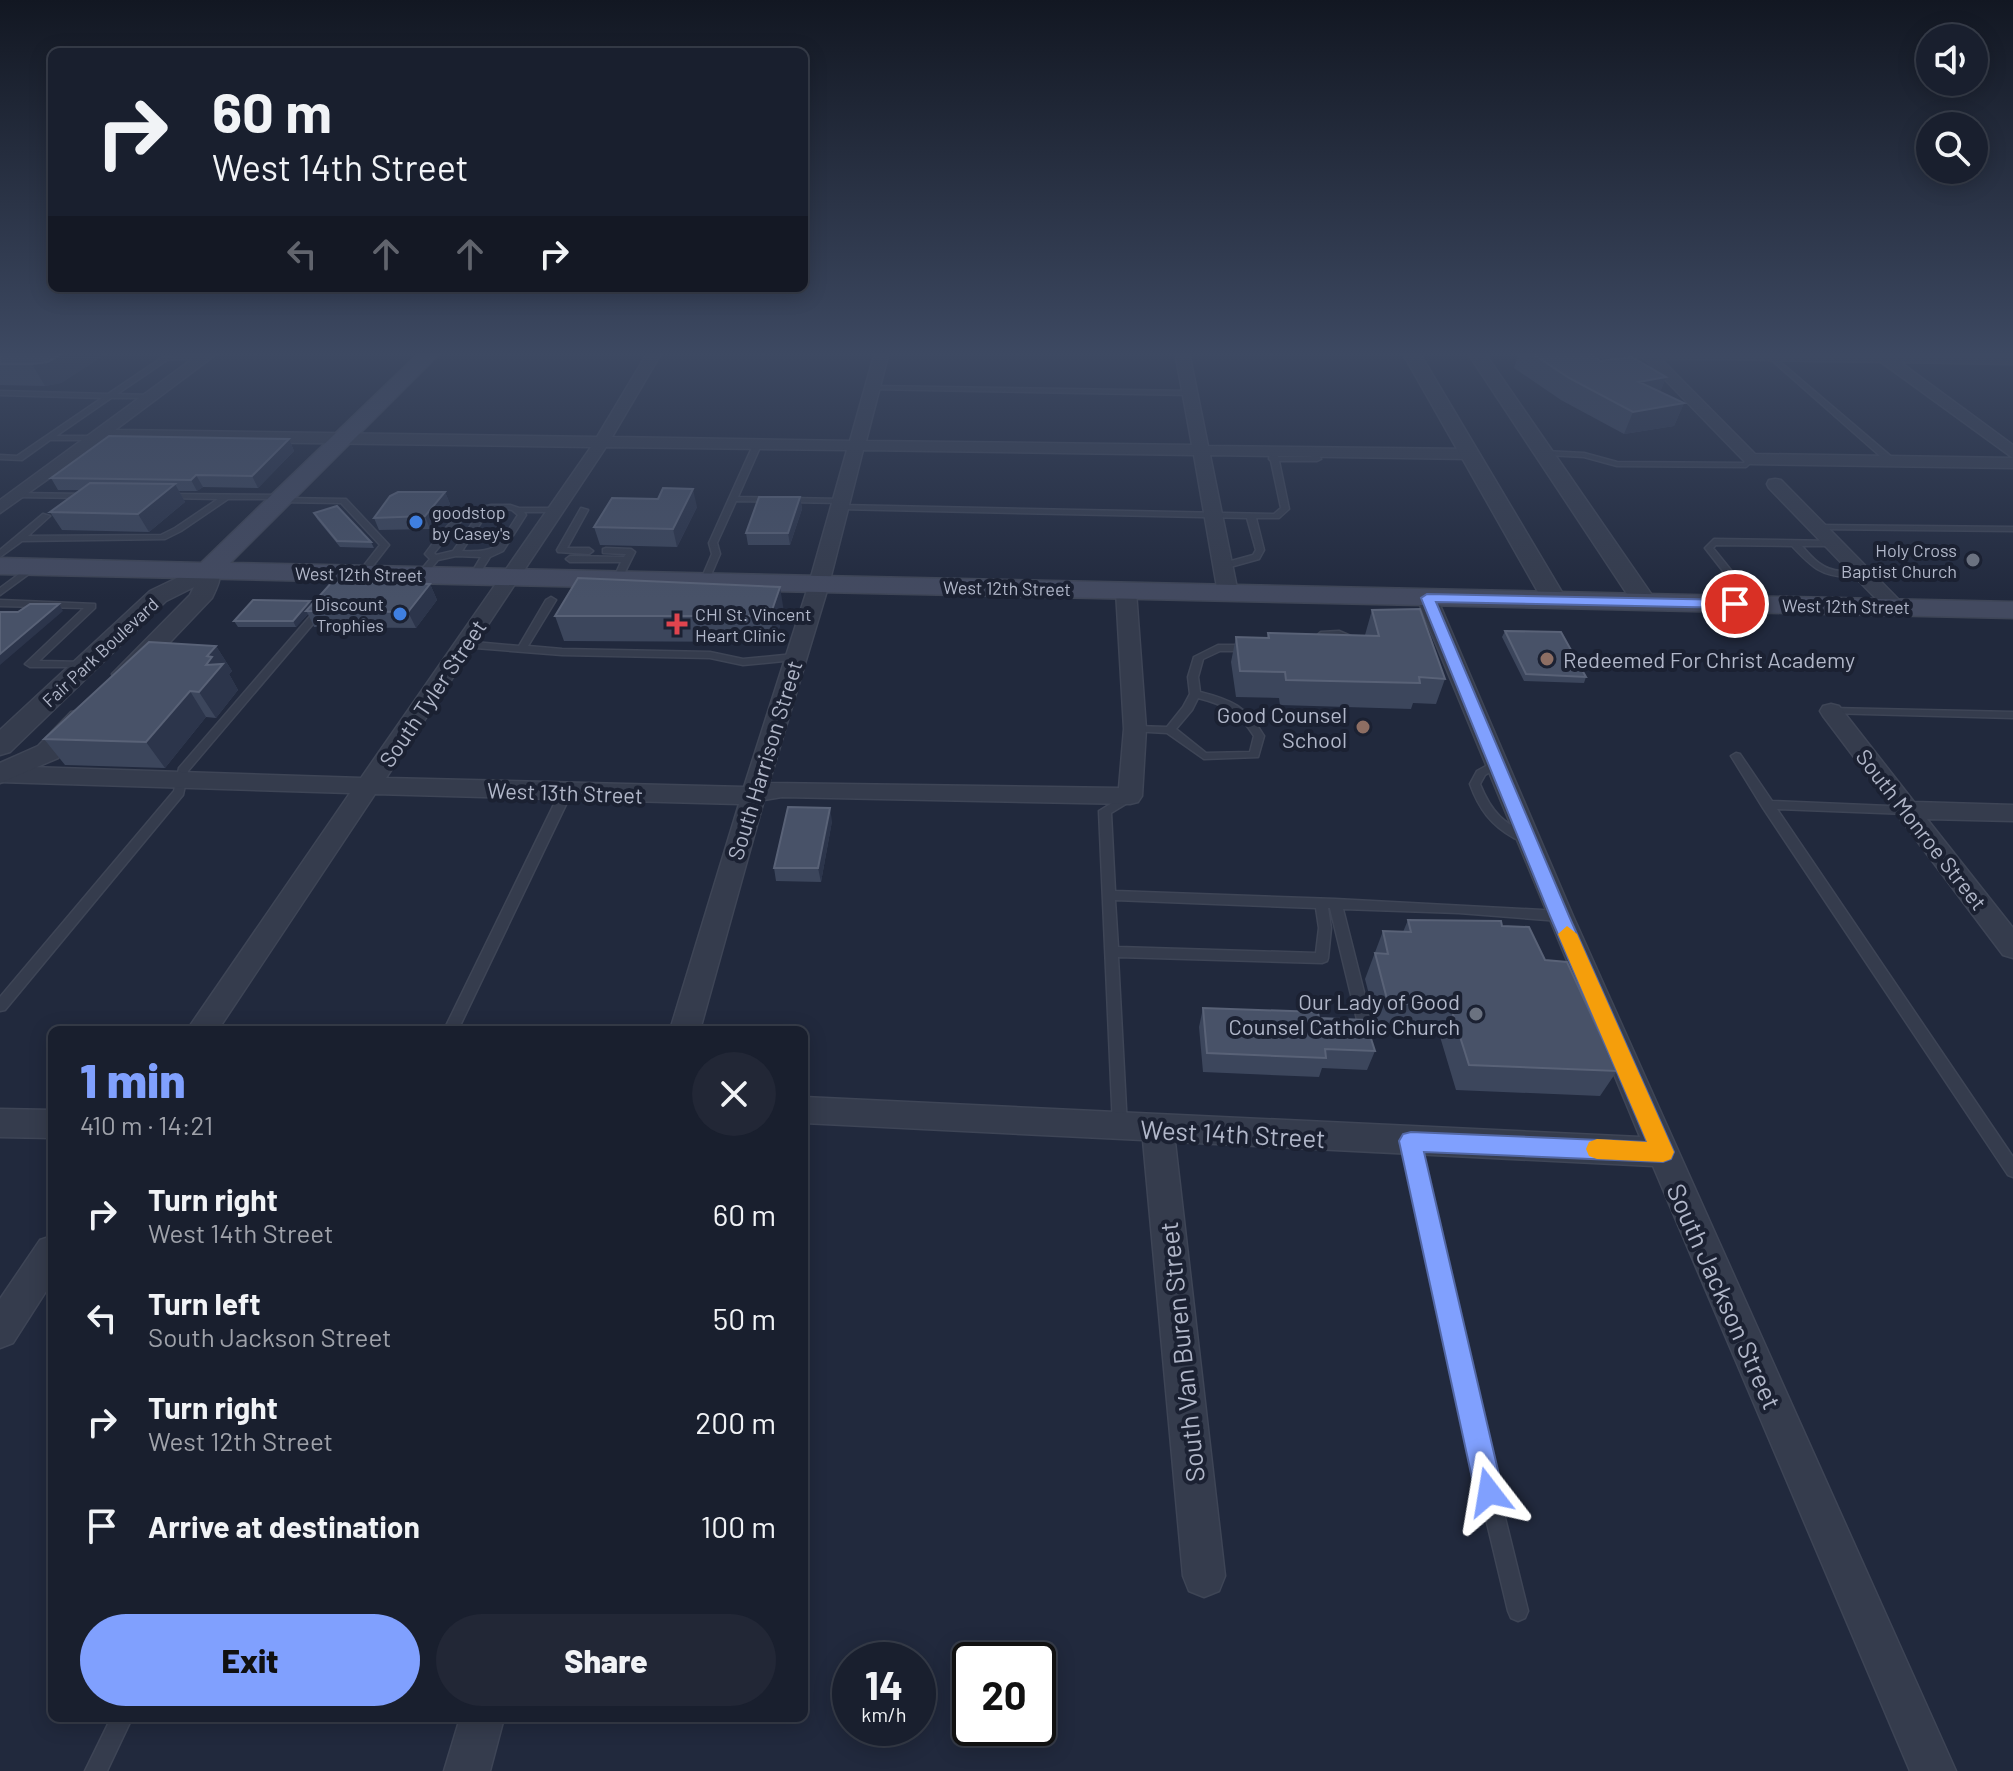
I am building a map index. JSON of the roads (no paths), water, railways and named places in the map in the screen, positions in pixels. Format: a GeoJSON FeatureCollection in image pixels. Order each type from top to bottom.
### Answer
{"type":"FeatureCollection","features":[{"type":"Feature","properties":{"kind":"main road","name":"Fair Park Boulevard"},"geometry":{"type":"LineString","coordinates":[[208,570],[347,435]]}},
{"type":"Feature","properties":{"kind":"main road","name":"West 12th Street"},"geometry":{"type":"LineString","coordinates":[[0,566],[208,570],[350,579],[429,565],[481,565],[511,578],[622,570],[704,582],[1126,591],[1226,580],[1427,598],[2013,610]]}},
{"type":"Feature","properties":{"kind":"street","name":"South Tyler Street"},"geometry":{"type":"LineString","coordinates":[[205,1026],[370,787],[606,435]]}},
{"type":"Feature","properties":{"kind":"street","name":"South Harrison Street"},"geometry":{"type":"LineString","coordinates":[[686,1026],[861,435]]}},
{"type":"Feature","properties":{"kind":"street"},"geometry":{"type":"LineString","coordinates":[[1198,435],[1226,580]]}},
{"type":"Feature","properties":{"kind":"street"},"geometry":{"type":"LineString","coordinates":[[1459,435],[1554,599]]}},
{"type":"Feature","properties":{"kind":"street"},"geometry":{"type":"LineString","coordinates":[[1534,435],[1644,601]]}},
{"type":"Feature","properties":{"kind":"street"},"geometry":{"type":"LineString","coordinates":[[1727,435],[1751,459],[2013,463]]}},
{"type":"Feature","properties":{"kind":"street"},"geometry":{"type":"LineString","coordinates":[[1988,435],[2013,453]]}},
{"type":"Feature","properties":{"kind":"street"},"geometry":{"type":"LineString","coordinates":[[0,508],[97,436],[1201,450],[1273,455],[1313,451],[1471,454]]}},
{"type":"Feature","properties":{"kind":"street"},"geometry":{"type":"LineString","coordinates":[[1775,484],[1895,607]]}},
{"type":"Feature","properties":{"kind":"street","name":"Fair Park Boulevard"},"geometry":{"type":"LineString","coordinates":[[0,746],[158,596],[208,570],[208,582],[200,598],[48,752],[0,774]]}},
{"type":"Feature","properties":{"kind":"street"},"geometry":{"type":"LineString","coordinates":[[1126,591],[1135,729],[1130,796]]}},
{"type":"Feature","properties":{"kind":"street","name":"South Jackson Street"},"geometry":{"type":"LineString","coordinates":[[1427,598],[1560,916],[1933,1771]]}},
{"type":"Feature","properties":{"kind":"street","name":"South Monroe Street"},"geometry":{"type":"LineString","coordinates":[[1831,711],[2013,948]]}},
{"type":"Feature","properties":{"kind":"street","name":"West 13th Street"},"geometry":{"type":"LineString","coordinates":[[0,774],[734,797],[782,789],[1130,796]]}},
{"type":"Feature","properties":{"kind":"street"},"geometry":{"type":"LineString","coordinates":[[1909,810],[2013,813]]}},
{"type":"Feature","properties":{"kind":"street","name":"West 14th Street"},"geometry":{"type":"LineString","coordinates":[[808,1110],[1663,1152]]}},
{"type":"Feature","properties":{"kind":"street"},"geometry":{"type":"LineString","coordinates":[[0,1123],[48,1124]]}},
{"type":"Feature","properties":{"kind":"street","name":"South Van Buren Street"},"geometry":{"type":"LineString","coordinates":[[1158,1129],[1204,1576]]}},
{"type":"Feature","properties":{"kind":"street"},"geometry":{"type":"LineString","coordinates":[[0,1330],[48,1258]]}},
{"type":"Feature","properties":{"kind":"street"},"geometry":{"type":"LineString","coordinates":[[467,1771],[481,1722]]}},
{"type":"Feature","properties":{"kind":"lane"},"geometry":{"type":"LineString","coordinates":[[0,457],[19,458],[53,435]]}},
{"type":"Feature","properties":{"kind":"lane"},"geometry":{"type":"LineString","coordinates":[[1861,435],[1891,461]]}},
{"type":"Feature","properties":{"kind":"lane"},"geometry":{"type":"LineString","coordinates":[[48,438],[97,436]]}},
{"type":"Feature","properties":{"kind":"lane"},"geometry":{"type":"LineString","coordinates":[[704,582],[716,554],[713,543],[757,445]]}},
{"type":"Feature","properties":{"kind":"lane"},"geometry":{"type":"LineString","coordinates":[[1547,453],[1584,455],[1617,464],[1746,465],[1751,459]]}},
{"type":"Feature","properties":{"kind":"lane"},"geometry":{"type":"LineString","coordinates":[[732,499],[1276,516],[1285,509],[1273,455]]}},
{"type":"Feature","properties":{"kind":"lane"},"geometry":{"type":"LineString","coordinates":[[18,495],[92,496]]}},
{"type":"Feature","properties":{"kind":"lane"},"geometry":{"type":"LineString","coordinates":[[163,496],[343,501],[385,545],[350,579]]}},
{"type":"Feature","properties":{"kind":"lane"},"geometry":{"type":"LineString","coordinates":[[20,539],[162,537],[225,498]]}},
{"type":"Feature","properties":{"kind":"lane"},"geometry":{"type":"LineString","coordinates":[[491,507],[483,513],[456,553],[429,565],[429,554],[457,518],[472,509],[491,507],[556,510]]}},
{"type":"Feature","properties":{"kind":"lane"},"geometry":{"type":"LineString","coordinates":[[456,553],[481,565],[500,549],[522,515],[519,510]]}},
{"type":"Feature","properties":{"kind":"lane"},"geometry":{"type":"LineString","coordinates":[[584,510],[561,550],[562,557],[622,570],[631,552],[606,551]]}},
{"type":"Feature","properties":{"kind":"lane"},"geometry":{"type":"LineString","coordinates":[[0,554],[46,516]]}},
{"type":"Feature","properties":{"kind":"lane"},"geometry":{"type":"LineString","coordinates":[[1226,580],[1256,557],[1260,550],[1251,516]]}},
{"type":"Feature","properties":{"kind":"lane"},"geometry":{"type":"LineString","coordinates":[[1817,527],[2013,529]]}},
{"type":"Feature","properties":{"kind":"lane"},"geometry":{"type":"LineString","coordinates":[[1754,605],[1709,548],[1714,542],[1833,544]]}},
{"type":"Feature","properties":{"kind":"lane"},"geometry":{"type":"LineString","coordinates":[[1795,544],[1820,571],[1864,575]]}},
{"type":"Feature","properties":{"kind":"lane"},"geometry":{"type":"LineString","coordinates":[[561,550],[589,551]]}},
{"type":"Feature","properties":{"kind":"lane"},"geometry":{"type":"LineString","coordinates":[[0,592],[34,566]]}},
{"type":"Feature","properties":{"kind":"lane"},"geometry":{"type":"LineString","coordinates":[[522,648],[551,600]]}},
{"type":"Feature","properties":{"kind":"lane"},"geometry":{"type":"LineString","coordinates":[[0,1006],[179,792],[183,770],[327,601]]}},
{"type":"Feature","properties":{"kind":"lane"},"geometry":{"type":"LineString","coordinates":[[0,603],[92,606],[30,664],[86,665]]}},
{"type":"Feature","properties":{"kind":"lane"},"geometry":{"type":"LineString","coordinates":[[463,644],[710,655],[743,662],[794,657]]}},
{"type":"Feature","properties":{"kind":"lane"},"geometry":{"type":"LineString","coordinates":[[1170,730],[1195,694],[1193,677],[1199,657],[1218,648],[1254,648]]}},
{"type":"Feature","properties":{"kind":"lane"},"geometry":{"type":"LineString","coordinates":[[1308,649],[1322,649]]}},
{"type":"Feature","properties":{"kind":"lane"},"geometry":{"type":"LineString","coordinates":[[1135,729],[1170,730],[1204,756],[1254,755],[1259,736],[1247,714],[1221,701],[1195,694]]}},
{"type":"Feature","properties":{"kind":"lane"},"geometry":{"type":"LineString","coordinates":[[1831,711],[2013,715]]}},
{"type":"Feature","properties":{"kind":"lane"},"geometry":{"type":"LineString","coordinates":[[1736,756],[2013,1170]]}},
{"type":"Feature","properties":{"kind":"lane"},"geometry":{"type":"LineString","coordinates":[[453,1026],[566,792]]}},
{"type":"Feature","properties":{"kind":"lane"},"geometry":{"type":"LineString","coordinates":[[1120,1127],[1105,811],[1130,796]]}},
{"type":"Feature","properties":{"kind":"lane"},"geometry":{"type":"LineString","coordinates":[[1767,805],[1909,810]]}},
{"type":"Feature","properties":{"kind":"lane"},"geometry":{"type":"LineString","coordinates":[[1109,895],[1560,916]]}},
{"type":"Feature","properties":{"kind":"lane"},"geometry":{"type":"LineString","coordinates":[[1112,952],[1322,958],[1328,903]]}},
{"type":"Feature","properties":{"kind":"lane"},"geometry":{"type":"LineString","coordinates":[[1328,903],[1370,1047]]}},
{"type":"Feature","properties":{"kind":"lane"},"geometry":{"type":"LineString","coordinates":[[1411,1141],[1460,1372],[1518,1611]]}},
{"type":"Feature","properties":{"kind":"lane"},"geometry":{"type":"LineString","coordinates":[[96,1771],[120,1722]]}},
{"type":"Feature","properties":{"kind":"place","name":"goodstop by Casey's"},"geometry":{"type":"Point","coordinates":[416,522]}},
{"type":"Feature","properties":{"kind":"place","name":"Holy Cross Baptist Church"},"geometry":{"type":"Point","coordinates":[1973,560]}},
{"type":"Feature","properties":{"kind":"place","name":"Discount Trophies"},"geometry":{"type":"Point","coordinates":[400,614]}},
{"type":"Feature","properties":{"kind":"place","name":"CHI St. Vincent Heart Clinic"},"geometry":{"type":"Point","coordinates":[677,624]}},
{"type":"Feature","properties":{"kind":"place","name":"Redeemed For Christ Academy"},"geometry":{"type":"Point","coordinates":[1547,659]}},
{"type":"Feature","properties":{"kind":"place","name":"Good Counsel School"},"geometry":{"type":"Point","coordinates":[1363,727]}},
{"type":"Feature","properties":{"kind":"place","name":"Our Lady of Good Counsel Catholic Church"},"geometry":{"type":"Point","coordinates":[1476,1014]}}]}
